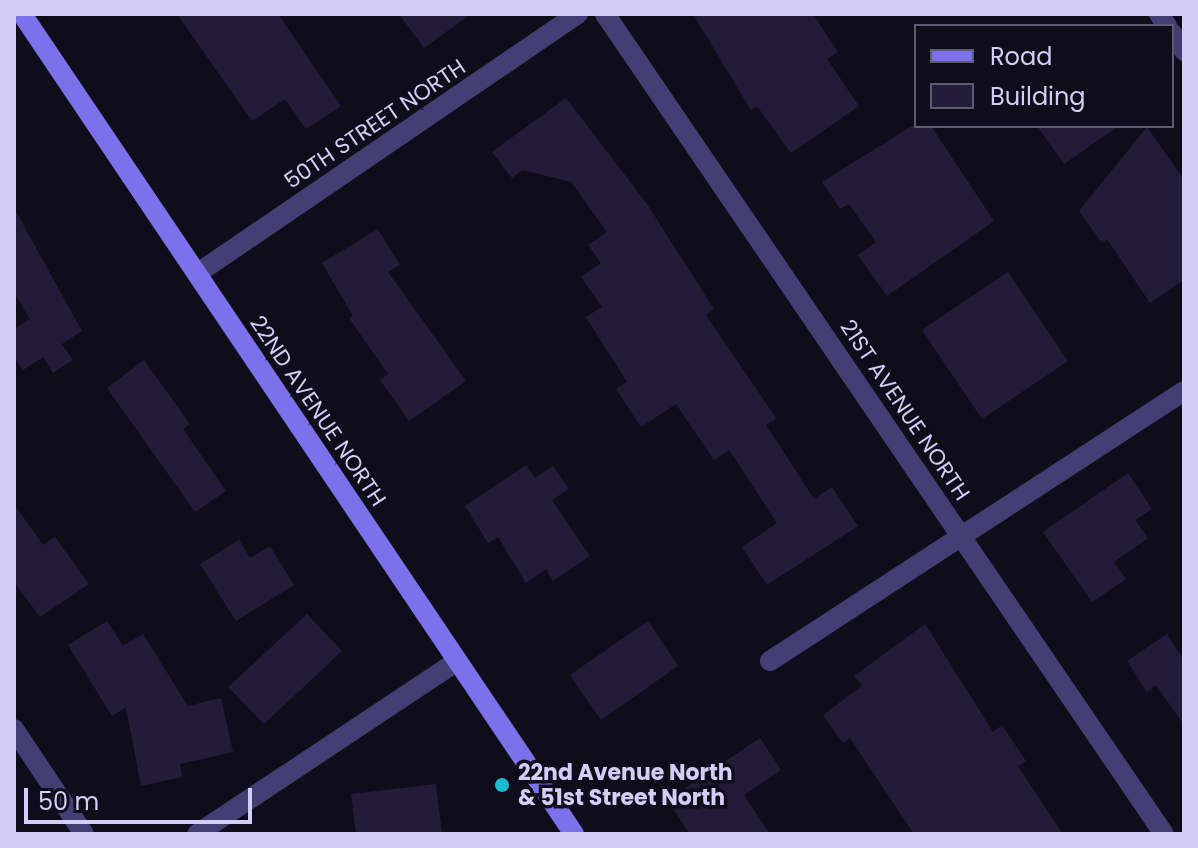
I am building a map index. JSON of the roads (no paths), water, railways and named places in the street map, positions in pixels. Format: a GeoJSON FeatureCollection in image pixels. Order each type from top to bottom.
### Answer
{"type":"FeatureCollection","features":[{"type":"Feature","properties":{"kind":"main road","name":"22ND AVENUE NORTH"},"geometry":{"type":"LineString","coordinates":[[22,14],[574,834]]}},
{"type":"Feature","properties":{"kind":"street","name":"50TH STREET NORTH"},"geometry":{"type":"LineString","coordinates":[[198,273],[578,14]]}},
{"type":"Feature","properties":{"kind":"street","name":"21ST AVENUE NORTH"},"geometry":{"type":"LineString","coordinates":[[605,14],[1164,834]]}},
{"type":"Feature","properties":{"kind":"street"},"geometry":{"type":"LineString","coordinates":[[770,661],[1184,391]]}},
{"type":"Feature","properties":{"kind":"street"},"geometry":{"type":"LineString","coordinates":[[197,834],[456,662]]}},
{"type":"Feature","properties":{"kind":"street"},"geometry":{"type":"LineString","coordinates":[[14,729],[84,834]]}},
{"type":"Feature","properties":{"kind":"place","name":"22nd Avenue North & 51st Street North"},"geometry":{"type":"Point","coordinates":[502,785]}}]}
